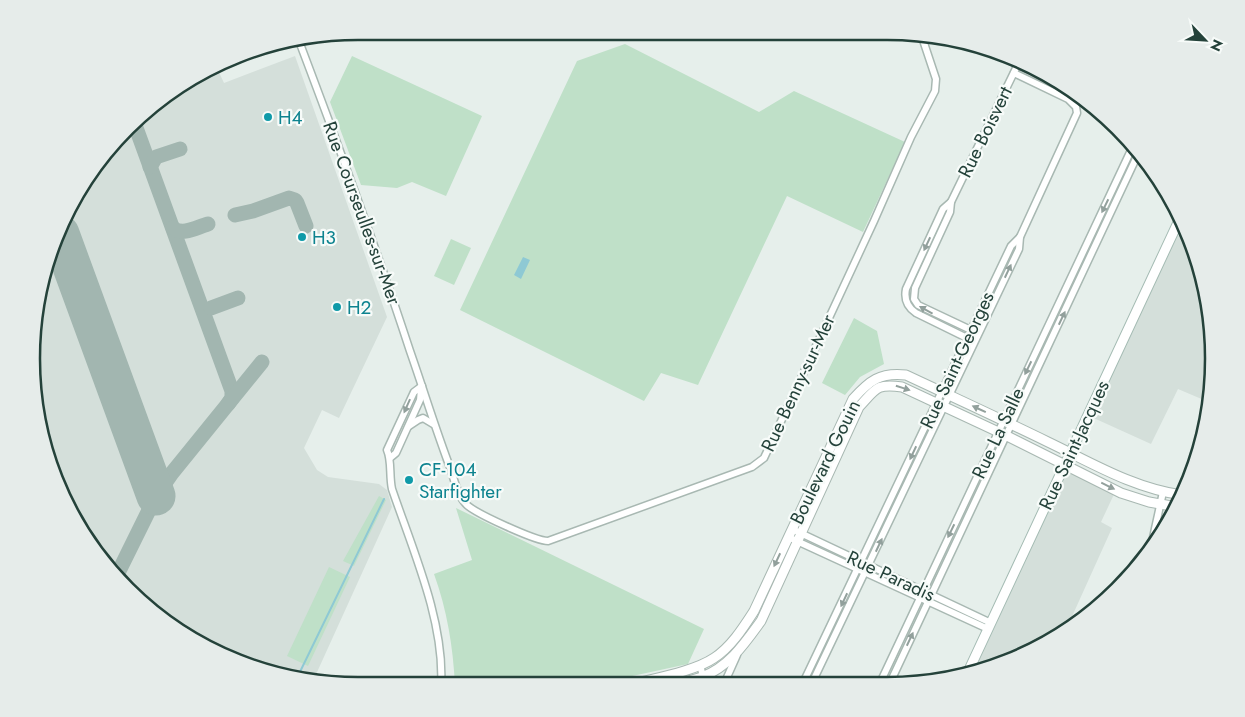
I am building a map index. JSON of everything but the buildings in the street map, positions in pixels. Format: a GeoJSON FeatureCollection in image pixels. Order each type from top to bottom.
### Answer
{"type":"FeatureCollection","features":[{"type":"Feature","properties":{"kind":"street","name":"Rue Benny-sur-Mer"},"geometry":{"type":"LineString","coordinates":[[422,386],[434,425],[465,504],[542,541],[567,535],[752,467],[758,463],[768,451],[911,137],[935,90],[936,79],[924,43]]}},
{"type":"Feature","properties":{"kind":"street","name":"Rue Courseulles-sur-Mer"},"geometry":{"type":"LineString","coordinates":[[301,45],[394,302],[422,386]]}},
{"type":"Feature","properties":{"kind":"street","name":"Rue Boisvert"},"geometry":{"type":"LineString","coordinates":[[911,301],[905,297],[906,289],[943,209],[951,202],[1016,68]]}},
{"type":"Feature","properties":{"kind":"street","name":"Rue Saint-Georges"},"geometry":{"type":"LineString","coordinates":[[945,393],[979,334],[1019,249],[1020,237],[1077,113],[1076,107],[1068,99],[1014,73]]}},
{"type":"Feature","properties":{"kind":"street","name":"Rue La Salle"},"geometry":{"type":"LineString","coordinates":[[887,677],[928,602],[969,516],[1035,354],[1130,153]]}},
{"type":"Feature","properties":{"kind":"street","name":"Rue La Salle"},"geometry":{"type":"LineString","coordinates":[[1007,422],[1043,358],[1135,160]]}},
{"type":"Feature","properties":{"kind":"street"},"geometry":{"type":"LineString","coordinates":[[1114,188],[1120,191]]}},
{"type":"Feature","properties":{"kind":"street","name":"Rue Saint-Jacques"},"geometry":{"type":"LineString","coordinates":[[971,665],[1176,227]]}},
{"type":"Feature","properties":{"kind":"street","name":"Rue Saint-Georges"},"geometry":{"type":"LineString","coordinates":[[815,677],[905,488],[966,338],[1011,246],[1020,237]]}},
{"type":"Feature","properties":{"kind":"street"},"geometry":{"type":"LineString","coordinates":[[1073,272],[1082,276]]}},
{"type":"Feature","properties":{"kind":"street"},"geometry":{"type":"LineString","coordinates":[[975,342],[916,313],[910,309],[911,301],[931,313],[979,334]]}},
{"type":"Feature","properties":{"kind":"street"},"geometry":{"type":"LineString","coordinates":[[1035,354],[1043,358]]}},
{"type":"Feature","properties":{"kind":"street","name":"Boulevard Gouin"},"geometry":{"type":"LineString","coordinates":[[658,677],[700,665],[714,658],[744,627],[754,611],[843,418],[853,400],[865,386],[876,378],[894,374],[906,375],[1070,452],[1126,481],[1174,494]]}},
{"type":"Feature","properties":{"kind":"street","name":"Boulevard Gouin"},"geometry":{"type":"LineString","coordinates":[[708,677],[738,652],[764,616],[859,408],[872,393],[886,385],[902,387],[940,404],[1121,493],[1149,502],[1169,505]]}},
{"type":"Feature","properties":{"kind":"street"},"geometry":{"type":"LineString","coordinates":[[422,386],[414,392],[387,450],[390,458],[389,475],[392,489],[435,620],[440,647],[441,677]]}},
{"type":"Feature","properties":{"kind":"street"},"geometry":{"type":"LineString","coordinates":[[390,458],[396,453],[420,400],[422,386]]}},
{"type":"Feature","properties":{"kind":"street"},"geometry":{"type":"LineString","coordinates":[[865,386],[872,393]]}},
{"type":"Feature","properties":{"kind":"street","name":"Rue Saint-Georges"},"geometry":{"type":"LineString","coordinates":[[806,677],[898,485],[940,404]]}},
{"type":"Feature","properties":{"kind":"street"},"geometry":{"type":"LineString","coordinates":[[397,429],[406,430],[423,418],[434,425]]}},
{"type":"Feature","properties":{"kind":"street"},"geometry":{"type":"LineString","coordinates":[[843,418],[852,422]]}},
{"type":"Feature","properties":{"kind":"street","name":"Rue La Salle"},"geometry":{"type":"LineString","coordinates":[[886,677],[923,591],[961,512],[1003,434]]}},
{"type":"Feature","properties":{"kind":"street"},"geometry":{"type":"LineString","coordinates":[[898,485],[905,488]]}},
{"type":"Feature","properties":{"kind":"street"},"geometry":{"type":"LineString","coordinates":[[1155,528],[1163,492]]}},
{"type":"Feature","properties":{"kind":"street"},"geometry":{"type":"LineString","coordinates":[[961,512],[969,516]]}},
{"type":"Feature","properties":{"kind":"street","name":"Rue Paradis"},"geometry":{"type":"LineString","coordinates":[[790,533],[869,565],[989,626]]}},
{"type":"Feature","properties":{"kind":"street","name":"Rue Paradis"},"geometry":{"type":"LineString","coordinates":[[800,537],[858,569],[928,602],[989,626]]}},
{"type":"Feature","properties":{"kind":"street"},"geometry":{"type":"LineString","coordinates":[[754,611],[764,616]]}},
{"type":"Feature","properties":{"kind":"street"},"geometry":{"type":"LineString","coordinates":[[727,677],[738,652]]}},
{"type":"Feature","properties":{"kind":"street"},"geometry":{"type":"LineString","coordinates":[[816,659],[824,662]]}},
{"type":"Feature","properties":{"kind":"street"},"geometry":{"type":"LineString","coordinates":[[700,665],[703,677]]}},
{"type":"Feature","properties":{"kind":"shaded area"},"geometry":{"type":"Polygon","coordinates":[[[295,56],[387,317],[339,418],[322,410],[304,448],[317,470],[328,477],[379,484],[387,490],[392,507],[316,674],[296,671],[256,660],[218,644],[199,634],[165,611],[133,584],[106,552],[83,518],[64,480],[46,421],[40,358],[46,296],[64,237],[83,199],[119,148],[148,119],[182,94],[219,72],[224,83],[295,56]]]}},
{"type":"Feature","properties":{"kind":"shaded area"},"geometry":{"type":"Polygon","coordinates":[[[1173,233],[1181,237],[1194,276],[1202,317],[1205,358],[1202,399],[1178,389],[1151,444],[1087,415],[1173,233]]]}},
{"type":"Feature","properties":{"kind":"shaded area"},"geometry":{"type":"Polygon","coordinates":[[[1065,464],[1116,490],[1101,522],[1112,528],[1072,617],[1027,644],[1008,653],[971,665],[1065,464]]]}},
{"type":"Feature","properties":{"kind":"green space"},"geometry":{"type":"Polygon","coordinates":[[[625,44],[759,112],[794,91],[905,142],[863,232],[787,196],[698,385],[661,373],[644,401],[460,310],[577,61],[625,44]]]}},
{"type":"Feature","properties":{"kind":"green space"},"geometry":{"type":"Polygon","coordinates":[[[352,56],[482,116],[446,196],[412,182],[397,188],[361,185],[330,102],[352,56]]]}},
{"type":"Feature","properties":{"kind":"green space"},"geometry":{"type":"Polygon","coordinates":[[[451,239],[471,248],[454,285],[434,276],[451,239]]]}},
{"type":"Feature","properties":{"kind":"green space"},"geometry":{"type":"Polygon","coordinates":[[[854,318],[877,331],[884,364],[860,377],[845,395],[822,383],[854,318]]]}},
{"type":"Feature","properties":{"kind":"green space"},"geometry":{"type":"Polygon","coordinates":[[[379,496],[386,500],[354,566],[343,561],[379,496]]]}},
{"type":"Feature","properties":{"kind":"green space"},"geometry":{"type":"Polygon","coordinates":[[[456,508],[704,629],[688,664],[628,677],[454,677],[449,628],[434,574],[472,560],[456,508]]]}},
{"type":"Feature","properties":{"kind":"green space"},"geometry":{"type":"Polygon","coordinates":[[[329,567],[350,577],[308,666],[287,656],[329,567]]]}},
{"type":"Feature","properties":{"kind":"water"},"geometry":{"type":"Polygon","coordinates":[[[523,257],[530,260],[521,279],[514,275],[523,257]]]}},
{"type":"Feature","properties":{"kind":"waterway"},"geometry":{"type":"LineString","coordinates":[[300,672],[384,499]]}},
{"type":"Feature","properties":{"kind":"taxiway"},"geometry":{"type":"LineString","coordinates":[[137,130],[232,391],[232,398],[228,404]]}},
{"type":"Feature","properties":{"kind":"taxiway"},"geometry":{"type":"LineString","coordinates":[[150,167],[156,157],[180,149]]}},
{"type":"Feature","properties":{"kind":"taxiway"},"geometry":{"type":"LineString","coordinates":[[235,215],[253,211],[289,198],[297,203],[306,226]]}},
{"type":"Feature","properties":{"kind":"taxiway"},"geometry":{"type":"LineString","coordinates":[[173,228],[186,231],[208,224]]}},
{"type":"Feature","properties":{"kind":"taxiway"},"geometry":{"type":"LineString","coordinates":[[211,308],[238,298]]}},
{"type":"Feature","properties":{"kind":"taxiway"},"geometry":{"type":"LineString","coordinates":[[120,570],[156,496],[172,473],[262,362]]}},
{"type":"Feature","properties":{"kind":"runway"},"geometry":{"type":"LineString","coordinates":[[63,241],[156,496]]}},
{"type":"Feature","properties":{"kind":"place","name":"H4"},"geometry":{"type":"Point","coordinates":[268,117]}},
{"type":"Feature","properties":{"kind":"place","name":"H3"},"geometry":{"type":"Point","coordinates":[302,237]}},
{"type":"Feature","properties":{"kind":"place","name":"H2"},"geometry":{"type":"Point","coordinates":[337,307]}},
{"type":"Feature","properties":{"kind":"place","name":"CF-104 Starfighter"},"geometry":{"type":"Point","coordinates":[409,480]}}]}
